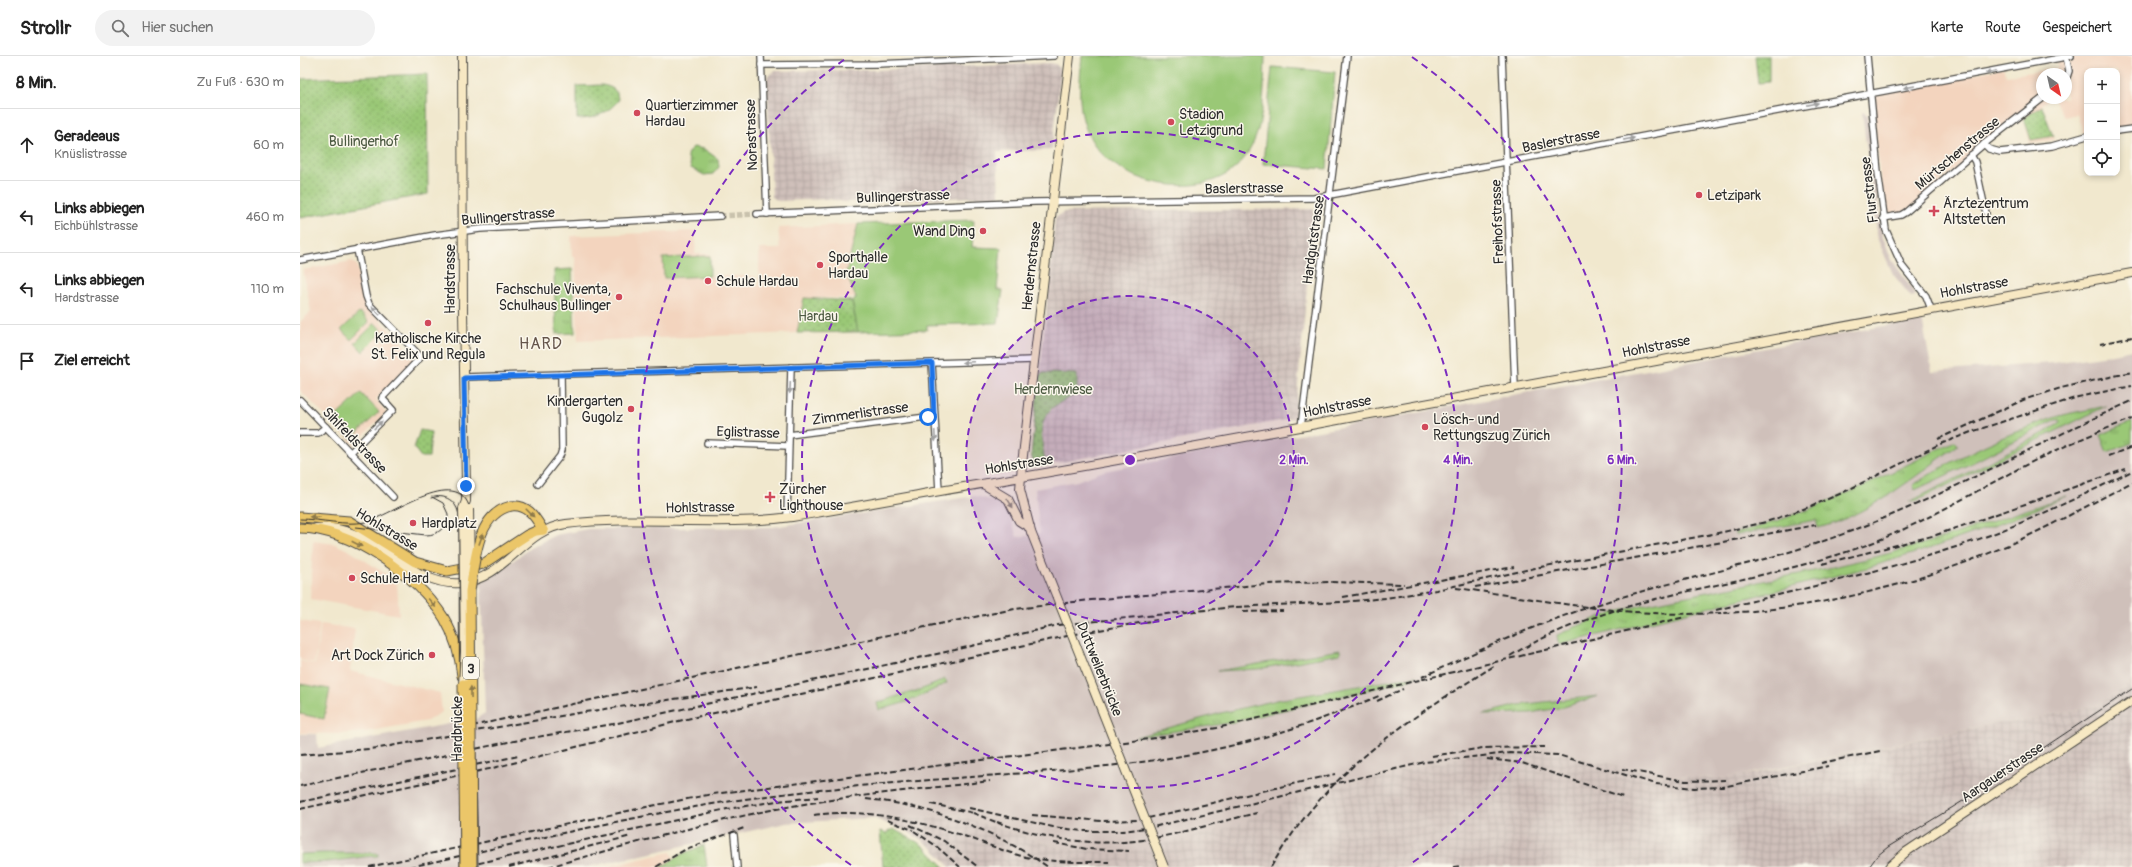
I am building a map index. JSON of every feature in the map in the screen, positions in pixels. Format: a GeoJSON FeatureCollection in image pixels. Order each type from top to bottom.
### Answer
{"type":"FeatureCollection","features":[{"type":"Feature","properties":{"kind":"main road","name":"Hardbrücke"},"geometry":{"type":"LineString","coordinates":[[472,867],[470,591],[477,550],[484,529],[496,514],[511,506],[522,507],[528,510],[543,530]]}},
{"type":"Feature","properties":{"kind":"main road","name":"Hohlstrasse"},"geometry":{"type":"LineString","coordinates":[[300,517],[349,521],[415,562],[447,571],[483,564],[527,534],[543,530]]}},
{"type":"Feature","properties":{"kind":"main road","name":"Hohlstrasse"},"geometry":{"type":"LineString","coordinates":[[300,528],[316,528]]}},
{"type":"Feature","properties":{"kind":"main road","name":"Hardbrücke"},"geometry":{"type":"LineString","coordinates":[[316,528],[345,538],[370,551],[406,577],[436,606],[451,632],[460,664],[463,684],[465,867]]}},
{"type":"Feature","properties":{"kind":"street","name":"Hardstrasse"},"geometry":{"type":"LineString","coordinates":[[462,56],[466,507]]}},
{"type":"Feature","properties":{"kind":"street","name":"Norastrasse"},"geometry":{"type":"LineString","coordinates":[[761,56],[767,214]]}},
{"type":"Feature","properties":{"kind":"street"},"geometry":{"type":"LineString","coordinates":[[761,65],[877,64],[1054,56]]}},
{"type":"Feature","properties":{"kind":"street","name":"Herdernstrasse"},"geometry":{"type":"LineString","coordinates":[[1021,478],[1051,203],[1070,56]]}},
{"type":"Feature","properties":{"kind":"street","name":"Hardgutstrasse"},"geometry":{"type":"LineString","coordinates":[[1301,427],[1348,56]]}},
{"type":"Feature","properties":{"kind":"street","name":"Freihofstrasse"},"geometry":{"type":"LineString","coordinates":[[1502,56],[1515,387]]}},
{"type":"Feature","properties":{"kind":"street","name":"Flurstrasse"},"geometry":{"type":"LineString","coordinates":[[1867,56],[1883,218],[1890,241],[1902,266],[1926,296],[1932,309]]}},
{"type":"Feature","properties":{"kind":"street"},"geometry":{"type":"LineString","coordinates":[[2068,56],[2069,68]]}},
{"type":"Feature","properties":{"kind":"street","name":"Baslerstrasse"},"geometry":{"type":"LineString","coordinates":[[1051,203],[1310,198],[2068,56]]}},
{"type":"Feature","properties":{"kind":"street","name":"Mürtschenstrasse"},"geometry":{"type":"LineString","coordinates":[[1883,218],[1904,214],[1984,144],[2036,103]]}},
{"type":"Feature","properties":{"kind":"street"},"geometry":{"type":"LineString","coordinates":[[2120,131],[2132,129]]}},
{"type":"Feature","properties":{"kind":"street"},"geometry":{"type":"LineString","coordinates":[[1984,144],[1989,149],[2000,152],[2052,146],[2084,137]]}},
{"type":"Feature","properties":{"kind":"street"},"geometry":{"type":"LineString","coordinates":[[1971,155],[1975,160],[1986,213]]}},
{"type":"Feature","properties":{"kind":"street","name":"Bullingerstrasse"},"geometry":{"type":"LineString","coordinates":[[757,214],[1051,203]]}},
{"type":"Feature","properties":{"kind":"street","name":"Bullingerstrasse"},"geometry":{"type":"LineString","coordinates":[[300,260],[463,231],[541,225],[720,216]]}},
{"type":"Feature","properties":{"kind":"street"},"geometry":{"type":"LineString","coordinates":[[350,453],[393,410],[382,398],[420,358],[419,355],[369,304],[366,296],[357,249]]}},
{"type":"Feature","properties":{"kind":"street","name":"Hohlstrasse"},"geometry":{"type":"LineString","coordinates":[[316,528],[328,527],[343,529],[370,542],[420,573],[437,580],[458,584],[477,580],[492,572],[543,530],[566,524],[787,517],[1021,478],[2132,273]]}},
{"type":"Feature","properties":{"kind":"street"},"geometry":{"type":"LineString","coordinates":[[464,378],[1033,360]]}},
{"type":"Feature","properties":{"kind":"street"},"geometry":{"type":"LineString","coordinates":[[932,363],[938,492]]}},
{"type":"Feature","properties":{"kind":"street","name":"Eglistrasse"},"geometry":{"type":"LineString","coordinates":[[787,517],[789,409],[792,368]]}},
{"type":"Feature","properties":{"kind":"street"},"geometry":{"type":"LineString","coordinates":[[538,484],[560,456],[562,450],[561,374]]}},
{"type":"Feature","properties":{"kind":"street","name":"Sihlfeldstrasse"},"geometry":{"type":"LineString","coordinates":[[300,400],[393,497]]}},
{"type":"Feature","properties":{"kind":"street","name":"Zimmerlistrasse"},"geometry":{"type":"LineString","coordinates":[[789,435],[934,416]]}},
{"type":"Feature","properties":{"kind":"street"},"geometry":{"type":"LineString","coordinates":[[300,433],[318,433],[326,428]]}},
{"type":"Feature","properties":{"kind":"street","name":"Eglistrasse"},"geometry":{"type":"LineString","coordinates":[[707,443],[788,446]]}},
{"type":"Feature","properties":{"kind":"street","name":"Duttweilerbrücke"},"geometry":{"type":"LineString","coordinates":[[1021,478],[1020,489],[1031,530],[1164,867]]}},
{"type":"Feature","properties":{"kind":"street"},"geometry":{"type":"LineString","coordinates":[[983,484],[1008,498],[1019,521],[1031,530]]}},
{"type":"Feature","properties":{"kind":"street","name":"Hardbrücke"},"geometry":{"type":"LineString","coordinates":[[466,507],[470,591]]}},
{"type":"Feature","properties":{"kind":"street","name":"Hardbrücke"},"geometry":{"type":"LineString","coordinates":[[463,684],[465,652],[466,507]]}},
{"type":"Feature","properties":{"kind":"street","name":"Aargauerstrasse"},"geometry":{"type":"LineString","coordinates":[[1889,867],[1906,852],[2132,701]]}},
{"type":"Feature","properties":{"kind":"street"},"geometry":{"type":"LineString","coordinates":[[734,836],[737,867]]}},
{"type":"Feature","properties":{"kind":"shaded area"},"geometry":{"type":"Polygon","coordinates":[[[2071,56],[2132,56],[2132,128],[2120,130],[2120,68],[2084,68],[2084,136],[2077,114],[2064,117],[2056,104],[2072,104],[2072,68],[2057,68],[2058,58],[2071,56]]]}},
{"type":"Feature","properties":{"kind":"shaded area"},"geometry":{"type":"Polygon","coordinates":[[[1051,63],[1057,65],[1061,72],[1052,150],[997,152],[999,196],[845,202],[829,199],[778,201],[772,197],[767,77],[774,71],[875,70],[1051,63]]]}},
{"type":"Feature","properties":{"kind":"shaded area"},"geometry":{"type":"Polygon","coordinates":[[[2005,68],[2006,76],[2036,71],[2036,104],[2042,104],[2054,140],[2030,143],[2022,112],[1903,215],[1884,219],[1872,92],[2005,68]]]}},
{"type":"Feature","properties":{"kind":"shaded area"},"geometry":{"type":"Polygon","coordinates":[[[1862,112],[1868,115],[1882,235],[1892,260],[1914,292],[1915,296],[1911,297],[1893,274],[1878,240],[1862,112]]]}},
{"type":"Feature","properties":{"kind":"shaded area"},"geometry":{"type":"Polygon","coordinates":[[[1314,209],[1295,418],[1046,465],[1041,430],[1043,421],[1053,407],[1077,392],[1077,374],[1040,374],[1055,218],[1064,212],[1314,209]]]}},
{"type":"Feature","properties":{"kind":"shaded area","name":"Schule Hardau"},"geometry":{"type":"Polygon","coordinates":[[[858,224],[846,273],[856,298],[804,298],[797,333],[578,341],[575,256],[572,256],[571,236],[696,231],[695,254],[710,254],[710,276],[755,276],[755,286],[759,286],[759,249],[780,249],[778,228],[858,224]]]}},
{"type":"Feature","properties":{"kind":"shaded area"},"geometry":{"type":"Polygon","coordinates":[[[352,261],[357,265],[365,304],[416,358],[376,399],[386,413],[354,445],[300,390],[300,322],[311,312],[303,270],[352,261]]]}},
{"type":"Feature","properties":{"kind":"shaded area"},"geometry":{"type":"Polygon","coordinates":[[[1922,319],[1932,372],[2052,363],[2103,356],[2132,350],[2132,683],[2096,706],[2008,723],[2007,721],[1742,775],[1719,778],[1670,776],[1558,752],[1538,750],[1516,750],[1471,754],[1350,783],[1293,799],[1235,826],[1121,854],[1062,848],[958,815],[915,819],[873,818],[786,823],[588,867],[300,867],[300,734],[317,734],[318,748],[476,719],[485,713],[481,582],[530,548],[555,535],[588,529],[773,527],[975,496],[1006,504],[1017,537],[1040,534],[1035,489],[1077,481],[1104,471],[1922,319]]]}},
{"type":"Feature","properties":{"kind":"shaded area","name":"Schule Hard"},"geometry":{"type":"Polygon","coordinates":[[[313,541],[335,544],[350,551],[397,581],[399,615],[310,599],[313,541]]]}},
{"type":"Feature","properties":{"kind":"shaded area"},"geometry":{"type":"Polygon","coordinates":[[[300,621],[320,624],[314,663],[300,660],[300,621]]]}},
{"type":"Feature","properties":{"kind":"shaded area"},"geometry":{"type":"Polygon","coordinates":[[[321,624],[355,629],[350,671],[440,693],[442,712],[427,721],[364,732],[338,734],[300,733],[300,661],[315,664],[321,624]]]}},
{"type":"Feature","properties":{"kind":"shaded area"},"geometry":{"type":"Polygon","coordinates":[[[2132,683],[2132,864],[2128,867],[950,867],[932,848],[920,839],[908,832],[873,818],[915,819],[958,815],[1062,848],[1293,799],[1350,783],[1471,754],[1516,750],[1538,750],[1558,752],[1670,776],[1719,778],[1756,773],[2007,721],[2008,723],[2096,706],[2132,683]]]}},
{"type":"Feature","properties":{"kind":"shaded area"},"geometry":{"type":"Polygon","coordinates":[[[671,852],[674,858],[661,867],[605,867],[671,852]]]}},
{"type":"Feature","properties":{"kind":"green space","name":"Stadion Letzigrund"},"geometry":{"type":"Polygon","coordinates":[[[1082,56],[1265,56],[1264,92],[1261,117],[1254,141],[1249,151],[1235,168],[1216,179],[1195,185],[1172,185],[1149,181],[1127,172],[1108,160],[1094,144],[1084,124],[1080,102],[1082,56]]]}},
{"type":"Feature","properties":{"kind":"green space"},"geometry":{"type":"Polygon","coordinates":[[[1755,56],[1769,56],[1769,82],[1758,83],[1755,56]]]}},
{"type":"Feature","properties":{"kind":"green space"},"geometry":{"type":"Polygon","coordinates":[[[1272,67],[1335,72],[1327,169],[1263,164],[1272,67]]]}},
{"type":"Feature","properties":{"kind":"green space","name":"Bullingerhof"},"geometry":{"type":"Polygon","coordinates":[[[427,74],[428,194],[300,218],[300,79],[427,74]]]}},
{"type":"Feature","properties":{"kind":"green space"},"geometry":{"type":"Polygon","coordinates":[[[602,85],[616,91],[618,101],[600,115],[577,119],[577,86],[602,85]]]}},
{"type":"Feature","properties":{"kind":"green space"},"geometry":{"type":"Polygon","coordinates":[[[2042,106],[2053,136],[2031,140],[2024,118],[2042,106]]]}},
{"type":"Feature","properties":{"kind":"green space"},"geometry":{"type":"Polygon","coordinates":[[[693,147],[704,149],[718,159],[719,167],[713,174],[704,175],[691,168],[687,154],[693,147]]]}},
{"type":"Feature","properties":{"kind":"green space"},"geometry":{"type":"Polygon","coordinates":[[[974,220],[972,247],[1001,248],[997,290],[1003,290],[998,323],[927,325],[927,330],[858,332],[852,301],[856,298],[846,273],[858,224],[974,220]]]}},
{"type":"Feature","properties":{"kind":"green space"},"geometry":{"type":"Polygon","coordinates":[[[710,256],[710,276],[664,278],[663,258],[710,256]]]}},
{"type":"Feature","properties":{"kind":"green space"},"geometry":{"type":"Polygon","coordinates":[[[572,269],[575,333],[556,334],[554,270],[572,269]]]}},
{"type":"Feature","properties":{"kind":"green space","name":"Hardau"},"geometry":{"type":"Polygon","coordinates":[[[804,298],[852,301],[858,332],[797,333],[804,298]]]}},
{"type":"Feature","properties":{"kind":"green space"},"geometry":{"type":"Polygon","coordinates":[[[360,312],[369,322],[351,340],[341,330],[360,312]]]}},
{"type":"Feature","properties":{"kind":"green space"},"geometry":{"type":"Polygon","coordinates":[[[375,323],[383,332],[363,352],[355,343],[375,323]]]}},
{"type":"Feature","properties":{"kind":"green space","name":"Herdernwiese"},"geometry":{"type":"Polygon","coordinates":[[[1043,373],[1077,374],[1077,392],[1073,396],[1056,405],[1045,417],[1042,440],[1046,465],[1041,466],[1040,461],[1033,461],[1031,455],[1039,376],[1043,373]]]}},
{"type":"Feature","properties":{"kind":"green space"},"geometry":{"type":"Polygon","coordinates":[[[361,393],[379,412],[351,439],[332,420],[361,393]]]}},
{"type":"Feature","properties":{"kind":"green space"},"geometry":{"type":"Polygon","coordinates":[[[2106,406],[1916,501],[1909,502],[2044,433],[2061,422],[2060,420],[2055,420],[1976,461],[1915,490],[1913,485],[1930,474],[1983,446],[2056,417],[2106,406]]]}},
{"type":"Feature","properties":{"kind":"green space"},"geometry":{"type":"Polygon","coordinates":[[[2132,422],[2132,443],[2107,452],[2100,435],[2132,422]]]}},
{"type":"Feature","properties":{"kind":"green space"},"geometry":{"type":"Polygon","coordinates":[[[420,430],[431,432],[429,457],[421,457],[414,448],[420,430]]]}},
{"type":"Feature","properties":{"kind":"green space"},"geometry":{"type":"Polygon","coordinates":[[[1955,441],[1958,445],[1908,482],[1874,504],[1837,522],[1818,528],[1816,520],[1736,535],[1735,533],[1792,516],[1820,505],[1955,441]]]}},
{"type":"Feature","properties":{"kind":"green space"},"geometry":{"type":"Polygon","coordinates":[[[2067,496],[2002,523],[1934,547],[1867,568],[1558,645],[1557,635],[1599,617],[1642,605],[1829,568],[1887,554],[1943,538],[2067,496]]]}},
{"type":"Feature","properties":{"kind":"green space"},"geometry":{"type":"Polygon","coordinates":[[[1340,650],[1340,654],[1258,669],[1217,671],[1340,650]]]}},
{"type":"Feature","properties":{"kind":"green space"},"geometry":{"type":"Polygon","coordinates":[[[1417,676],[1405,681],[1229,723],[1136,737],[1221,713],[1277,700],[1417,676]]]}},
{"type":"Feature","properties":{"kind":"green space"},"geometry":{"type":"Polygon","coordinates":[[[945,679],[947,683],[915,699],[913,698],[907,702],[879,710],[877,703],[929,687],[945,679]]]}},
{"type":"Feature","properties":{"kind":"green space"},"geometry":{"type":"Polygon","coordinates":[[[300,684],[330,689],[324,719],[300,714],[300,684]]]}},
{"type":"Feature","properties":{"kind":"green space"},"geometry":{"type":"Polygon","coordinates":[[[1598,696],[1564,707],[1530,713],[1483,714],[1518,705],[1598,696]]]}},
{"type":"Feature","properties":{"kind":"green space"},"geometry":{"type":"Polygon","coordinates":[[[893,829],[921,844],[945,867],[883,867],[880,831],[886,833],[893,829]]]}},
{"type":"Feature","properties":{"kind":"green space"},"geometry":{"type":"Polygon","coordinates":[[[704,845],[707,867],[661,867],[680,855],[704,845]]]}},
{"type":"Feature","properties":{"kind":"green space"},"geometry":{"type":"Polygon","coordinates":[[[376,853],[378,856],[329,862],[300,863],[300,854],[376,853]]]}},
{"type":"Feature","properties":{"kind":"tunnel"},"geometry":{"type":"LineString","coordinates":[[720,216],[757,214]]}},
{"type":"Feature","properties":{"kind":"tram line"},"geometry":{"type":"LineString","coordinates":[[300,519],[341,523],[365,522],[425,496],[441,491],[455,492],[466,499],[471,515],[478,867]]}},
{"type":"Feature","properties":{"kind":"tram line"},"geometry":{"type":"LineString","coordinates":[[356,527],[426,535],[434,534],[442,529],[448,519],[448,514],[443,503],[432,497]]}},
{"type":"Feature","properties":{"kind":"tram line"},"geometry":{"type":"LineString","coordinates":[[431,498],[441,497],[450,500],[456,506],[459,516],[460,867]]}},
{"type":"Feature","properties":{"kind":"tram line"},"geometry":{"type":"LineString","coordinates":[[1869,867],[1877,856],[1888,847],[1971,796],[2132,689]]}},
{"type":"Feature","properties":{"kind":"railway"},"geometry":{"type":"LineString","coordinates":[[2100,344],[2132,337]]}},
{"type":"Feature","properties":{"kind":"railway"},"geometry":{"type":"LineString","coordinates":[[1938,439],[2023,400],[2061,388],[2132,372]]}},
{"type":"Feature","properties":{"kind":"railway"},"geometry":{"type":"LineString","coordinates":[[300,786],[508,742],[613,724],[955,650],[1058,625],[1235,607],[1343,602],[1386,598],[1436,590],[1535,568],[1723,532],[1766,522],[1809,507],[1842,493],[1938,445],[1971,432],[2078,397],[2132,386]]}},
{"type":"Feature","properties":{"kind":"railway"},"geometry":{"type":"LineString","coordinates":[[1422,677],[1509,638],[1576,611],[1661,586],[1816,544],[1883,519],[2132,401]]}},
{"type":"Feature","properties":{"kind":"railway"},"geometry":{"type":"LineString","coordinates":[[1510,656],[1551,634],[1593,617],[1681,593],[1814,562],[1879,540],[1920,522],[2046,455],[2132,419]]}},
{"type":"Feature","properties":{"kind":"railway"},"geometry":{"type":"LineString","coordinates":[[2108,456],[2132,447]]}},
{"type":"Feature","properties":{"kind":"railway"},"geometry":{"type":"LineString","coordinates":[[1822,564],[1936,535],[2126,469]]}},
{"type":"Feature","properties":{"kind":"railway"},"geometry":{"type":"LineString","coordinates":[[1716,610],[1869,572],[1959,546],[2047,512],[2132,471]]}},
{"type":"Feature","properties":{"kind":"railway"},"geometry":{"type":"LineString","coordinates":[[1456,588],[1578,606],[1652,613],[1697,614],[1743,612],[1833,600],[1921,578],[1964,563],[2038,531],[2132,482]]}},
{"type":"Feature","properties":{"kind":"railway"},"geometry":{"type":"LineString","coordinates":[[1475,587],[1816,525]]}},
{"type":"Feature","properties":{"kind":"railway"},"geometry":{"type":"LineString","coordinates":[[1343,597],[1514,567]]}},
{"type":"Feature","properties":{"kind":"railway"},"geometry":{"type":"LineString","coordinates":[[472,726],[934,625],[1015,609],[1091,600],[1268,584],[1332,582],[1404,584]]}},
{"type":"Feature","properties":{"kind":"railway"},"geometry":{"type":"LineString","coordinates":[[1243,612],[1283,611]]}},
{"type":"Feature","properties":{"kind":"railway"},"geometry":{"type":"LineString","coordinates":[[369,867],[713,794],[1164,737],[1217,728],[1685,617]]}},
{"type":"Feature","properties":{"kind":"railway"},"geometry":{"type":"LineString","coordinates":[[300,809],[489,769],[691,718],[1081,633],[1157,620]]}},
{"type":"Feature","properties":{"kind":"railway"},"geometry":{"type":"LineString","coordinates":[[1271,867],[1293,833],[1316,803],[1342,776],[1398,729],[1494,666]]}},
{"type":"Feature","properties":{"kind":"railway"},"geometry":{"type":"LineString","coordinates":[[300,755],[379,748],[578,713],[757,687]]}},
{"type":"Feature","properties":{"kind":"railway"},"geometry":{"type":"LineString","coordinates":[[1377,701],[1403,689]]}},
{"type":"Feature","properties":{"kind":"railway"},"geometry":{"type":"LineString","coordinates":[[410,867],[653,814],[752,798],[860,786],[1094,767],[1150,761],[1187,755],[1286,731],[1358,705],[1381,695]]}},
{"type":"Feature","properties":{"kind":"railway"},"geometry":{"type":"LineString","coordinates":[[1432,756],[1483,748],[1545,747]]}},
{"type":"Feature","properties":{"kind":"railway"},"geometry":{"type":"LineString","coordinates":[[1821,763],[1880,751]]}},
{"type":"Feature","properties":{"kind":"railway"},"geometry":{"type":"LineString","coordinates":[[969,808],[1053,827],[1082,831],[1123,831],[1153,827],[1425,762],[1510,753],[1558,755],[1656,784],[1694,788],[1722,787],[1828,766]]}},
{"type":"Feature","properties":{"kind":"railway"},"geometry":{"type":"LineString","coordinates":[[300,802],[518,756]]}},
{"type":"Feature","properties":{"kind":"railway"},"geometry":{"type":"LineString","coordinates":[[1487,759],[1522,763],[1623,797]]}},
{"type":"Feature","properties":{"kind":"railway"},"geometry":{"type":"LineString","coordinates":[[1622,769],[1685,781],[1728,780]]}},
{"type":"Feature","properties":{"kind":"railway"},"geometry":{"type":"LineString","coordinates":[[1032,815],[1102,821],[1140,820],[1335,774]]}},
{"type":"Feature","properties":{"kind":"railway"},"geometry":{"type":"LineString","coordinates":[[548,867],[687,829],[771,810],[853,797],[990,781]]}},
{"type":"Feature","properties":{"kind":"railway"},"geometry":{"type":"LineString","coordinates":[[461,867],[727,809],[777,801],[818,797]]}},
{"type":"Feature","properties":{"kind":"railway"},"geometry":{"type":"LineString","coordinates":[[866,799],[915,807],[961,821],[1006,841],[1048,867]]}},
{"type":"Feature","properties":{"kind":"railway"},"geometry":{"type":"LineString","coordinates":[[931,804],[974,813]]}},
{"type":"Feature","properties":{"kind":"railway"},"geometry":{"type":"LineString","coordinates":[[814,815],[852,813],[871,814],[909,820],[946,830],[1029,858],[1064,862],[1109,862]]}},
{"type":"Feature","properties":{"kind":"railway"},"geometry":{"type":"LineString","coordinates":[[973,813],[1001,824]]}},
{"type":"Feature","properties":{"kind":"railway"},"geometry":{"type":"LineString","coordinates":[[997,822],[1014,828],[1065,839],[1117,842],[1166,836],[1257,813]]}},
{"type":"Feature","properties":{"kind":"railway"},"geometry":{"type":"LineString","coordinates":[[887,820],[913,830]]}},
{"type":"Feature","properties":{"kind":"railway"},"geometry":{"type":"LineString","coordinates":[[910,825],[944,841],[978,867]]}},
{"type":"Feature","properties":{"kind":"railway"},"geometry":{"type":"LineString","coordinates":[[656,867],[686,849],[744,828]]}},
{"type":"Feature","properties":{"kind":"railway"},"geometry":{"type":"LineString","coordinates":[[914,831],[935,845],[960,867]]}},
{"type":"Feature","properties":{"kind":"railway"},"geometry":{"type":"LineString","coordinates":[[509,867],[631,836]]}},
{"type":"Feature","properties":{"kind":"railway"},"geometry":{"type":"LineString","coordinates":[[1054,843],[1087,849],[1129,851]]}},
{"type":"Feature","properties":{"kind":"railway"},"geometry":{"type":"LineString","coordinates":[[1453,867],[1461,866]]}},
{"type":"Feature","properties":{"kind":"place","name":"Quartierzimmer Hardau"},"geometry":{"type":"Point","coordinates":[637,113]}},
{"type":"Feature","properties":{"kind":"place","name":"Stadion Letzigrund"},"geometry":{"type":"Point","coordinates":[1171,122]}},
{"type":"Feature","properties":{"kind":"place","name":"Letzipark"},"geometry":{"type":"Point","coordinates":[1699,195]}},
{"type":"Feature","properties":{"kind":"place","name":"Ärztezentrum Altstetten"},"geometry":{"type":"Point","coordinates":[1934,211]}},
{"type":"Feature","properties":{"kind":"place","name":"Wand Ding"},"geometry":{"type":"Point","coordinates":[983,231]}},
{"type":"Feature","properties":{"kind":"place","name":"Sporthalle Hardau"},"geometry":{"type":"Point","coordinates":[820,265]}},
{"type":"Feature","properties":{"kind":"place","name":"Schule Hardau"},"geometry":{"type":"Point","coordinates":[708,281]}},
{"type":"Feature","properties":{"kind":"place","name":"Fachschule Viventa, Schulhaus Bullinger"},"geometry":{"type":"Point","coordinates":[619,297]}},
{"type":"Feature","properties":{"kind":"place","name":"Katholische Kirche St. Felix und Regula"},"geometry":{"type":"Point","coordinates":[428,323]}},
{"type":"Feature","properties":{"kind":"place","name":"Kindergarten Gugolz"},"geometry":{"type":"Point","coordinates":[631,409]}},
{"type":"Feature","properties":{"kind":"place","name":"Lösch- und Rettungszug Zürich"},"geometry":{"type":"Point","coordinates":[1425,427]}},
{"type":"Feature","properties":{"kind":"place","name":"Zürcher Lighthouse"},"geometry":{"type":"Point","coordinates":[770,497]}},
{"type":"Feature","properties":{"kind":"place","name":"Hardplatz"},"geometry":{"type":"Point","coordinates":[413,523]}},
{"type":"Feature","properties":{"kind":"place","name":"Schule Hard"},"geometry":{"type":"Point","coordinates":[352,578]}},
{"type":"Feature","properties":{"kind":"place","name":"Art Dock Zürich"},"geometry":{"type":"Point","coordinates":[432,655]}},
{"type":"Feature","properties":{"kind":"district","name":"HARD"},"geometry":{"type":"Point","coordinates":[541,343]}},
{"type":"Feature","properties":{"kind":"route"},"geometry":{"type":"LineString","coordinates":[[466,486],[464,378],[932,363],[934,416],[928,417]]}}]}
